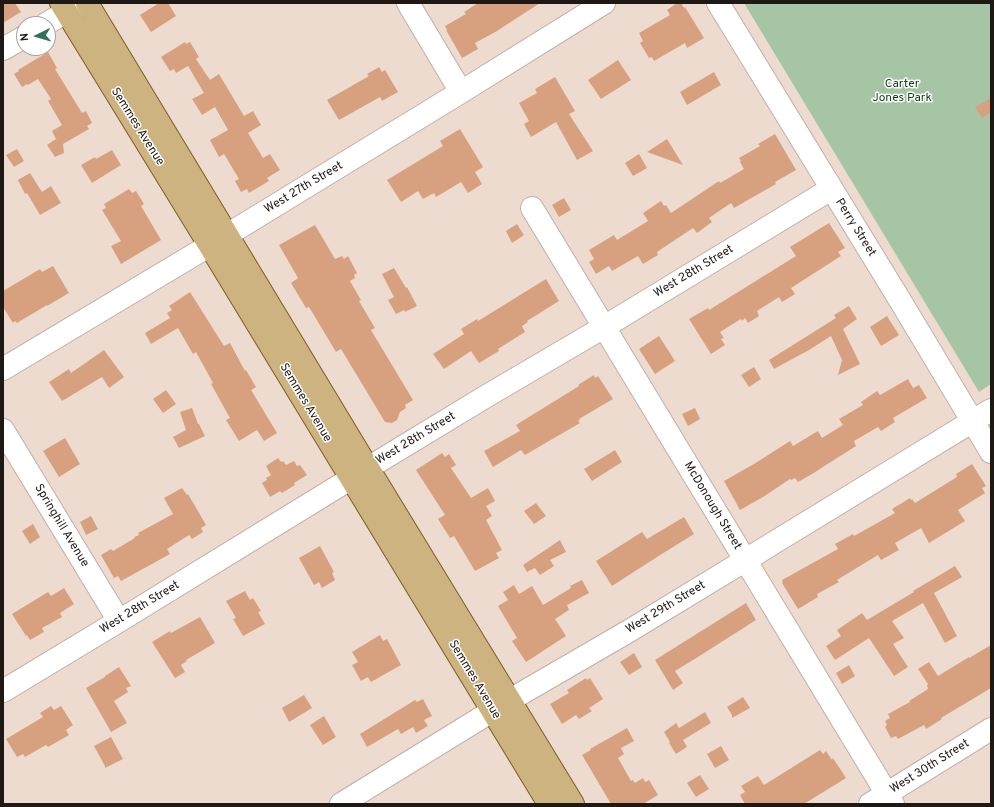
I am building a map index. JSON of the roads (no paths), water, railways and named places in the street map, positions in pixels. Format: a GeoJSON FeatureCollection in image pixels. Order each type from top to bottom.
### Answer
{"type":"FeatureCollection","features":[{"type":"Feature","properties":{"kind":"main road","name":"Semmes Avenue"},"geometry":{"type":"LineString","coordinates":[[87,3],[218,240]]}},
{"type":"Feature","properties":{"kind":"main road","name":"Semmes Avenue"},"geometry":{"type":"LineString","coordinates":[[70,6],[218,240],[501,706],[549,804]]}},
{"type":"Feature","properties":{"kind":"main road","name":"Semmes Avenue"},"geometry":{"type":"LineString","coordinates":[[501,706],[573,804]]}},
{"type":"Feature","properties":{"kind":"street"},"geometry":{"type":"LineString","coordinates":[[408,3],[461,92]]}},
{"type":"Feature","properties":{"kind":"street","name":"West 27th Street"},"geometry":{"type":"LineString","coordinates":[[3,369],[218,240],[604,3]]}},
{"type":"Feature","properties":{"kind":"street","name":"Perry Street"},"geometry":{"type":"LineString","coordinates":[[718,3],[991,452]]}},
{"type":"Feature","properties":{"kind":"street"},"geometry":{"type":"LineString","coordinates":[[56,16],[70,6]]}},
{"type":"Feature","properties":{"kind":"street"},"geometry":{"type":"LineString","coordinates":[[3,49],[16,42]]}},
{"type":"Feature","properties":{"kind":"street","name":"West 28th Street"},"geometry":{"type":"LineString","coordinates":[[3,691],[119,622],[485,397],[604,327],[831,189]]}},
{"type":"Feature","properties":{"kind":"street","name":"McDonough Street"},"geometry":{"type":"LineString","coordinates":[[532,208],[744,560],[883,801]]}},
{"type":"Feature","properties":{"kind":"street","name":"West 29th Street"},"geometry":{"type":"LineString","coordinates":[[341,804],[991,410]]}},
{"type":"Feature","properties":{"kind":"street","name":"Springhill Avenue"},"geometry":{"type":"LineString","coordinates":[[3,430],[119,622]]}},
{"type":"Feature","properties":{"kind":"street","name":"West 30th Street"},"geometry":{"type":"LineString","coordinates":[[883,801],[991,729]]}},
{"type":"Feature","properties":{"kind":"park label","name":"Carter Jones Park"},"geometry":{"type":"Point","coordinates":[902,92]}}]}
